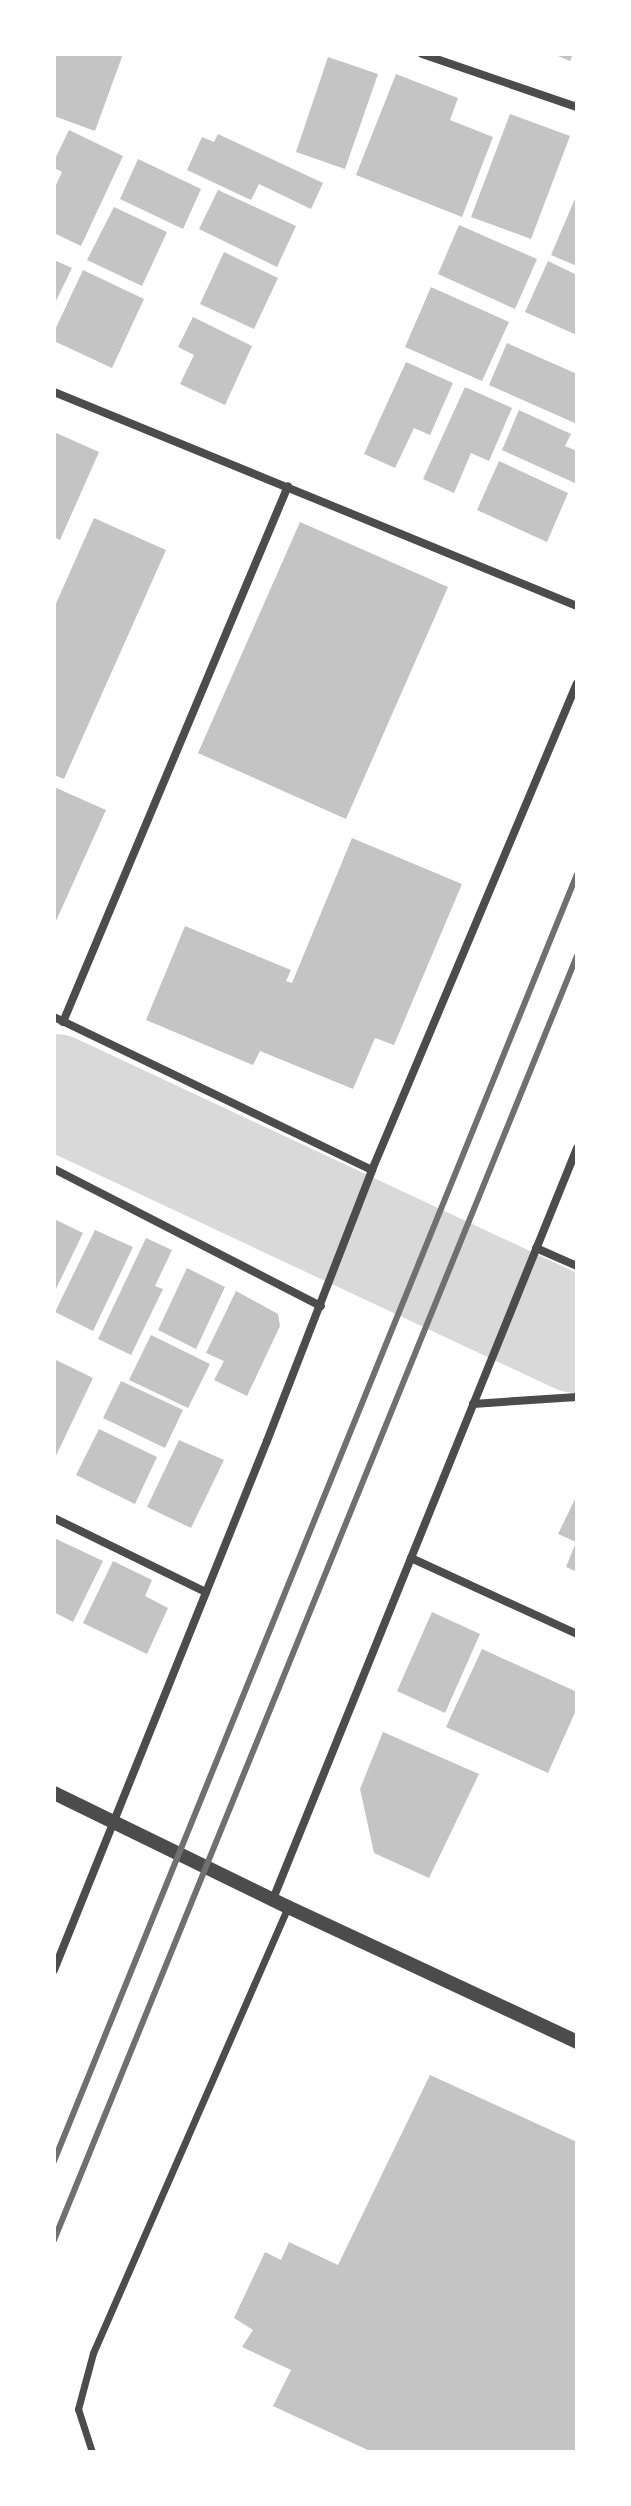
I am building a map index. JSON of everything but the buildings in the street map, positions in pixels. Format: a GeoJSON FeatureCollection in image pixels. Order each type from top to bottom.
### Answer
{"type":"FeatureCollection","features":[{"type":"Feature","properties":{"kind":"street"},"geometry":{"type":"LineString","coordinates":[[422,54],[577,107]]}},
{"type":"Feature","properties":{"kind":"street"},"geometry":{"type":"LineString","coordinates":[[54,392],[577,606]]}},
{"type":"Feature","properties":{"kind":"street"},"geometry":{"type":"LineString","coordinates":[[63,1022],[288,486]]}},
{"type":"Feature","properties":{"kind":"street"},"geometry":{"type":"LineString","coordinates":[[54,1970],[333,1276],[372,1170],[577,683]]}},
{"type":"Feature","properties":{"kind":"street"},"geometry":{"type":"LineString","coordinates":[[54,1017],[372,1170]]}},
{"type":"Feature","properties":{"kind":"street"},"geometry":{"type":"LineString","coordinates":[[273,1899],[577,1148]]}},
{"type":"Feature","properties":{"kind":"street"},"geometry":{"type":"LineString","coordinates":[[54,1169],[321,1306]]}},
{"type":"Feature","properties":{"kind":"street"},"geometry":{"type":"LineString","coordinates":[[536,1248],[577,1266]]}},
{"type":"Feature","properties":{"kind":"street"},"geometry":{"type":"LineString","coordinates":[[473,1404],[577,1397]]}},
{"type":"Feature","properties":{"kind":"street"},"geometry":{"type":"LineString","coordinates":[[54,1518],[206,1592]]}},
{"type":"Feature","properties":{"kind":"street"},"geometry":{"type":"LineString","coordinates":[[411,1558],[577,1634]]}},
{"type":"Feature","properties":{"kind":"street"},"geometry":{"type":"LineString","coordinates":[[54,1793],[577,2042]]}},
{"type":"Feature","properties":{"kind":"street"},"geometry":{"type":"LineString","coordinates":[[92,2452],[78,2409],[93,2353],[288,1907]]}},
{"type":"Feature","properties":{"kind":"waterway"},"geometry":{"type":"LineString","coordinates":[[54,1091],[577,1336]]}},
{"type":"Feature","properties":{"kind":"railway"},"geometry":{"type":"LineString","coordinates":[[54,2161],[577,874]]}},
{"type":"Feature","properties":{"kind":"railway"},"geometry":{"type":"LineString","coordinates":[[54,2240],[577,956]]}}]}
